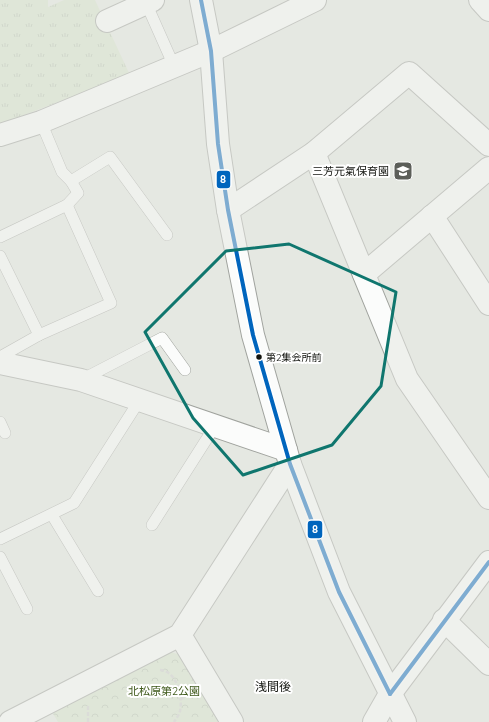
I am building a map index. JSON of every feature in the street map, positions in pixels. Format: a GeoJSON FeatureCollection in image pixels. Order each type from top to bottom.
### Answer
{"type":"FeatureCollection","features":[{"type":"Feature","properties":{"kind":"street"},"geometry":{"type":"LineString","coordinates":[[201,0],[211,51],[218,144],[228,210],[253,334],[288,457],[339,592],[405,722]]}},
{"type":"Feature","properties":{"kind":"street"},"geometry":{"type":"LineString","coordinates":[[480,0],[489,10]]}},
{"type":"Feature","properties":{"kind":"street"},"geometry":{"type":"LineString","coordinates":[[107,21],[150,1]]}},
{"type":"Feature","properties":{"kind":"street"},"geometry":{"type":"LineString","coordinates":[[0,135],[40,122],[211,51],[312,1]]}},
{"type":"Feature","properties":{"kind":"street"},"geometry":{"type":"LineString","coordinates":[[228,210],[314,153],[409,73],[489,145]]}},
{"type":"Feature","properties":{"kind":"street"},"geometry":{"type":"LineString","coordinates":[[314,153],[407,379],[489,498]]}},
{"type":"Feature","properties":{"kind":"street"},"geometry":{"type":"LineString","coordinates":[[364,274],[489,168]]}},
{"type":"Feature","properties":{"kind":"street"},"geometry":{"type":"LineString","coordinates":[[432,216],[489,304]]}},
{"type":"Feature","properties":{"kind":"street"},"geometry":{"type":"LineString","coordinates":[[0,363],[81,380],[216,426],[288,457]]}},
{"type":"Feature","properties":{"kind":"street"},"geometry":{"type":"LineString","coordinates":[[15,721],[180,635],[288,457]]}},
{"type":"Feature","properties":{"kind":"street"},"geometry":{"type":"LineString","coordinates":[[374,722],[390,694],[489,562]]}},
{"type":"Feature","properties":{"kind":"street"},"geometry":{"type":"LineString","coordinates":[[444,620],[489,664]]}},
{"type":"Feature","properties":{"kind":"street"},"geometry":{"type":"LineString","coordinates":[[180,635],[232,722]]}},
{"type":"Feature","properties":{"kind":"lane"},"geometry":{"type":"LineString","coordinates":[[150,1],[174,66]]}},
{"type":"Feature","properties":{"kind":"lane"},"geometry":{"type":"LineString","coordinates":[[0,237],[67,205],[78,194],[71,181],[62,172],[40,122]]}},
{"type":"Feature","properties":{"kind":"lane"},"geometry":{"type":"LineString","coordinates":[[71,181],[110,157],[167,235]]}},
{"type":"Feature","properties":{"kind":"lane"},"geometry":{"type":"LineString","coordinates":[[0,357],[39,335],[110,303],[67,205]]}},
{"type":"Feature","properties":{"kind":"lane"},"geometry":{"type":"LineString","coordinates":[[0,256],[39,335]]}},
{"type":"Feature","properties":{"kind":"lane"},"geometry":{"type":"LineString","coordinates":[[81,380],[162,338],[185,370]]}},
{"type":"Feature","properties":{"kind":"lane"},"geometry":{"type":"LineString","coordinates":[[0,539],[74,503],[139,401]]}},
{"type":"Feature","properties":{"kind":"lane"},"geometry":{"type":"LineString","coordinates":[[0,422],[5,433]]}},
{"type":"Feature","properties":{"kind":"lane"},"geometry":{"type":"LineString","coordinates":[[152,525],[216,426]]}},
{"type":"Feature","properties":{"kind":"lane"},"geometry":{"type":"LineString","coordinates":[[52,515],[98,591]]}},
{"type":"Feature","properties":{"kind":"lane"},"geometry":{"type":"LineString","coordinates":[[0,558],[27,609]]}},
{"type":"Feature","properties":{"kind":"path"},"geometry":{"type":"LineString","coordinates":[[155,669],[164,670],[172,676],[178,687],[181,699],[180,712],[174,722]]}},
{"type":"Feature","properties":{"kind":"path"},"geometry":{"type":"LineString","coordinates":[[88,702],[88,722]]}},
{"type":"Feature","properties":{"kind":"highlighted area"},"geometry":{"type":"Polygon","coordinates":[[[289,244],[396,292],[381,386],[332,445],[243,475],[193,418],[145,332],[226,251],[289,244]]]}},
{"type":"Feature","properties":{"kind":"green space"},"geometry":{"type":"Polygon","coordinates":[[[0,0],[48,0],[48,7],[64,0],[95,0],[130,75],[0,124],[0,0]]]}},
{"type":"Feature","properties":{"kind":"green space","name":"北松原第2公園"},"geometry":{"type":"Polygon","coordinates":[[[170,652],[178,654],[220,722],[58,722],[52,712],[170,652]]]}},
{"type":"Feature","properties":{"kind":"transit line","name":"8"},"geometry":{"type":"LineString","coordinates":[[201,0],[211,51],[218,144],[228,210],[253,335],[290,464],[339,592],[390,694]]}},
{"type":"Feature","properties":{"kind":"transit line","name":"8"},"geometry":{"type":"LineString","coordinates":[[390,694],[489,562]]}},
{"type":"Feature","properties":{"kind":"place","name":"三芳元氣保育園"},"geometry":{"type":"Point","coordinates":[403,171]}},
{"type":"Feature","properties":{"kind":"place","name":"第2集会所前"},"geometry":{"type":"Point","coordinates":[259,357]}},
{"type":"Feature","properties":{"kind":"district","name":"浅間後"},"geometry":{"type":"Point","coordinates":[273,687]}}]}
